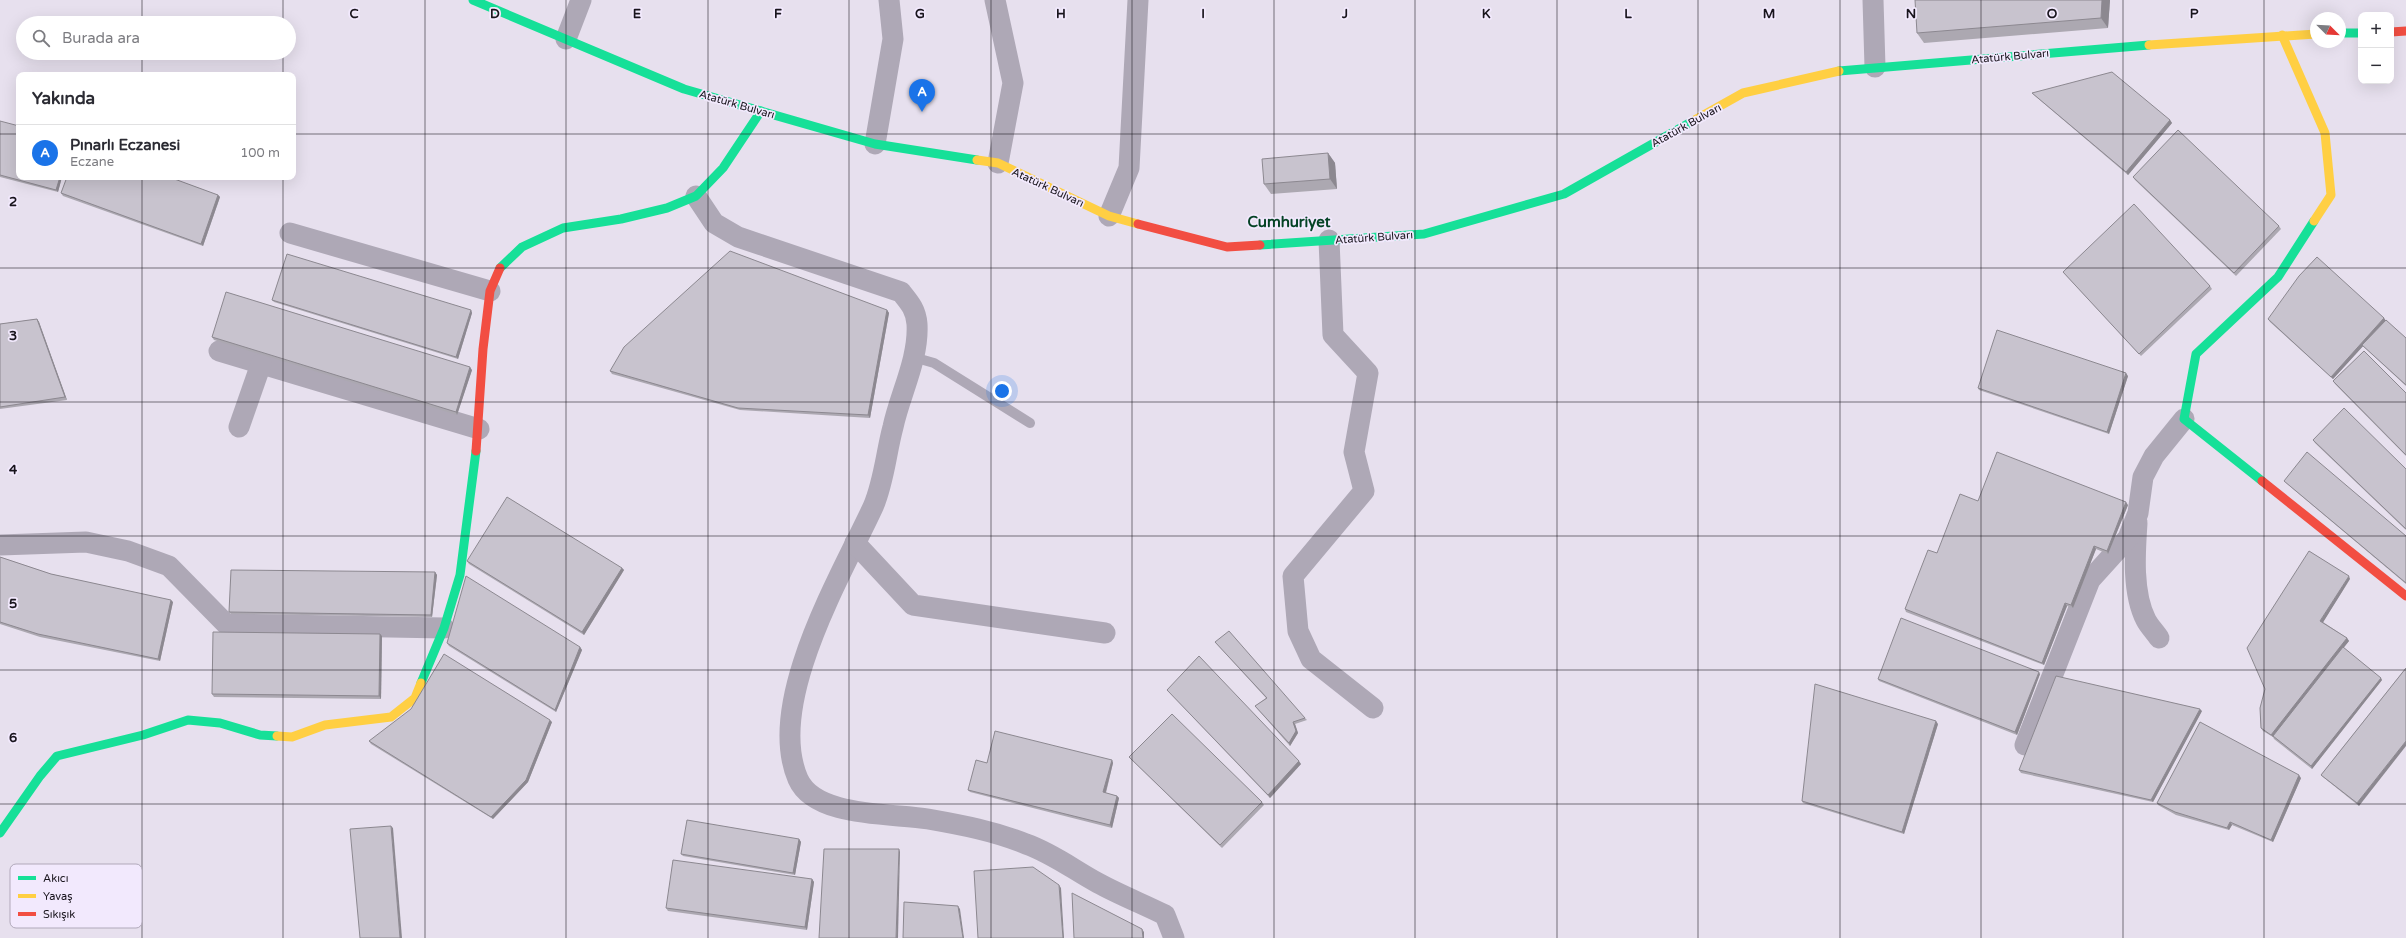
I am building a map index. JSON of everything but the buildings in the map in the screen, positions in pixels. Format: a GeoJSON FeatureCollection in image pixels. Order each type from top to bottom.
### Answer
{"type":"FeatureCollection","features":[{"type":"Feature","properties":{"kind":"street","name":"Atatürk Bulvarı"},"geometry":{"type":"LineString","coordinates":[[473,0],[684,89],[875,144],[998,163],[1109,216],[1227,246],[1424,234],[1564,194],[1743,93],[1848,69],[2282,34],[2310,34]]}},
{"type":"Feature","properties":{"kind":"street"},"geometry":{"type":"LineString","coordinates":[[566,39],[581,0]]}},
{"type":"Feature","properties":{"kind":"street"},"geometry":{"type":"LineString","coordinates":[[875,144],[893,39],[889,0]]}},
{"type":"Feature","properties":{"kind":"street"},"geometry":{"type":"LineString","coordinates":[[995,0],[1013,83],[998,163]]}},
{"type":"Feature","properties":{"kind":"street"},"geometry":{"type":"LineString","coordinates":[[1109,216],[1129,168],[1138,0]]}},
{"type":"Feature","properties":{"kind":"street"},"geometry":{"type":"LineString","coordinates":[[1873,0],[1875,67]]}},
{"type":"Feature","properties":{"kind":"street"},"geometry":{"type":"LineString","coordinates":[[2394,32],[2406,31]]}},
{"type":"Feature","properties":{"kind":"street"},"geometry":{"type":"LineString","coordinates":[[2346,33],[2358,32]]}},
{"type":"Feature","properties":{"kind":"street"},"geometry":{"type":"LineString","coordinates":[[2159,638],[2146,619],[2139,593],[2135,560],[2138,512],[2143,477],[2154,456],[2184,419],[2196,354],[2278,276],[2331,195],[2325,133],[2282,34]]}},
{"type":"Feature","properties":{"kind":"street"},"geometry":{"type":"LineString","coordinates":[[0,833],[8,824],[40,776],[57,756],[87,747],[143,735],[188,720],[220,722],[260,735],[292,737],[324,725],[391,716],[415,698],[444,628],[460,575],[479,429],[483,349],[490,291],[502,264],[522,247],[563,228],[621,219],[667,208],[696,196],[723,168],[760,111]]}},
{"type":"Feature","properties":{"kind":"street"},"geometry":{"type":"LineString","coordinates":[[696,196],[714,223],[738,238],[901,292],[913,306],[917,326],[913,358],[893,425],[876,498],[828,600],[806,654],[791,711],[791,752],[798,780],[813,797],[839,809],[925,818],[978,828],[1028,844],[1054,857],[1100,884],[1165,915],[1174,938]]}},
{"type":"Feature","properties":{"kind":"street"},"geometry":{"type":"LineString","coordinates":[[290,233],[490,291]]}},
{"type":"Feature","properties":{"kind":"street"},"geometry":{"type":"LineString","coordinates":[[1329,240],[1333,335],[1368,373],[1354,452],[1364,491],[1293,576],[1298,631],[1312,658],[1373,708]]}},
{"type":"Feature","properties":{"kind":"street"},"geometry":{"type":"LineString","coordinates":[[219,351],[479,429]]}},
{"type":"Feature","properties":{"kind":"street"},"geometry":{"type":"LineString","coordinates":[[239,427],[261,364]]}},
{"type":"Feature","properties":{"kind":"street"},"geometry":{"type":"LineString","coordinates":[[2184,419],[2406,596]]}},
{"type":"Feature","properties":{"kind":"street"},"geometry":{"type":"LineString","coordinates":[[2026,745],[2090,580],[2128,538],[2138,512]]}},
{"type":"Feature","properties":{"kind":"street"},"geometry":{"type":"LineString","coordinates":[[0,545],[86,542],[128,551],[169,566],[226,624],[444,628]]}},
{"type":"Feature","properties":{"kind":"street"},"geometry":{"type":"LineString","coordinates":[[854,543],[913,605],[1104,633]]}},
{"type":"Feature","properties":{"kind":"lane"},"geometry":{"type":"LineString","coordinates":[[913,358],[934,363],[1030,423]]}},
{"type":"Feature","properties":{"kind":"traffic: fast"},"geometry":{"type":"LineString","coordinates":[[473,0],[684,89],[875,144],[977,160]]}},
{"type":"Feature","properties":{"kind":"traffic: fast"},"geometry":{"type":"LineString","coordinates":[[2346,33],[2358,33]]}},
{"type":"Feature","properties":{"kind":"traffic: fast"},"geometry":{"type":"LineString","coordinates":[[1839,71],[2149,45]]}},
{"type":"Feature","properties":{"kind":"traffic: fast"},"geometry":{"type":"LineString","coordinates":[[500,268],[522,247],[563,228],[621,219],[667,208],[696,196],[723,168],[761,111]]}},
{"type":"Feature","properties":{"kind":"traffic: fast"},"geometry":{"type":"LineString","coordinates":[[1260,245],[1424,234],[1564,194],[1693,121]]}},
{"type":"Feature","properties":{"kind":"traffic: fast"},"geometry":{"type":"LineString","coordinates":[[2262,481],[2184,419],[2196,354],[2278,277],[2314,221]]}},
{"type":"Feature","properties":{"kind":"traffic: fast"},"geometry":{"type":"LineString","coordinates":[[421,683],[444,628],[460,575],[476,451]]}},
{"type":"Feature","properties":{"kind":"traffic: fast"},"geometry":{"type":"LineString","coordinates":[[0,833],[40,776],[57,756],[143,735],[188,720],[220,723],[260,735],[277,736]]}},
{"type":"Feature","properties":{"kind":"traffic: slow"},"geometry":{"type":"LineString","coordinates":[[2149,45],[2310,34]]}},
{"type":"Feature","properties":{"kind":"traffic: slow"},"geometry":{"type":"LineString","coordinates":[[2282,35],[2325,133],[2331,195],[2314,221]]}},
{"type":"Feature","properties":{"kind":"traffic: slow"},"geometry":{"type":"LineString","coordinates":[[1693,121],[1743,93],[1839,71]]}},
{"type":"Feature","properties":{"kind":"traffic: slow"},"geometry":{"type":"LineString","coordinates":[[977,160],[998,163],[1109,216],[1138,224]]}},
{"type":"Feature","properties":{"kind":"traffic: slow"},"geometry":{"type":"LineString","coordinates":[[277,736],[292,737],[325,725],[391,717],[415,698],[421,683]]}},
{"type":"Feature","properties":{"kind":"traffic: jam"},"geometry":{"type":"LineString","coordinates":[[2394,32],[2406,31]]}},
{"type":"Feature","properties":{"kind":"traffic: jam"},"geometry":{"type":"LineString","coordinates":[[1138,224],[1227,247],[1260,245]]}},
{"type":"Feature","properties":{"kind":"traffic: jam"},"geometry":{"type":"LineString","coordinates":[[476,451],[483,349],[490,291],[500,268]]}},
{"type":"Feature","properties":{"kind":"traffic: jam"},"geometry":{"type":"LineString","coordinates":[[2262,481],[2406,596]]}},
{"type":"Feature","properties":{"kind":"place","name":"Pınarlı Eczanesi"},"geometry":{"type":"Point","coordinates":[922,112]}},
{"type":"Feature","properties":{"kind":"district","name":"Cumhuriyet"},"geometry":{"type":"Point","coordinates":[1289,222]}}]}
